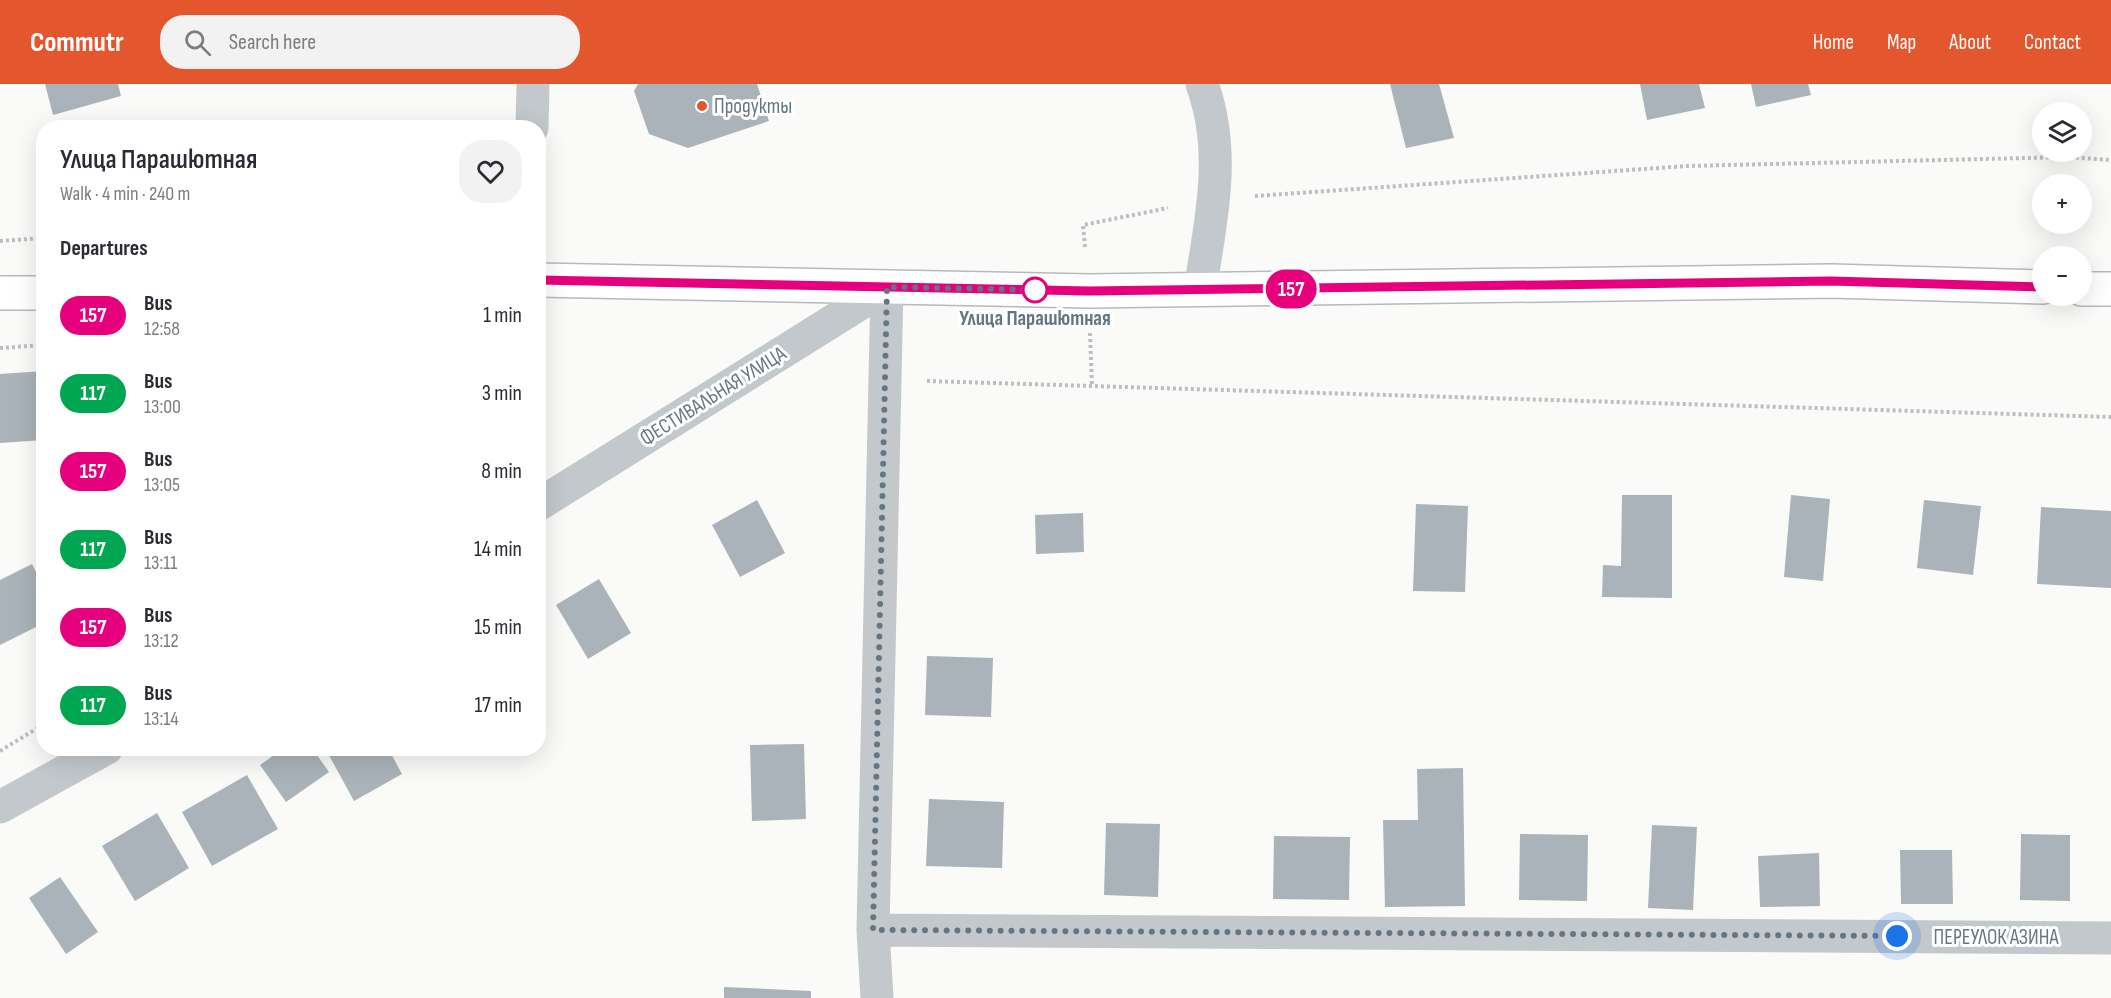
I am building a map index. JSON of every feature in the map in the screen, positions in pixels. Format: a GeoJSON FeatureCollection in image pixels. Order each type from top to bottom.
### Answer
{"type":"FeatureCollection","features":[{"type":"Feature","properties":{"kind":"main road"},"geometry":{"type":"LineString","coordinates":[[546,280],[1200,290],[1831,281],[2032,287]]}},
{"type":"Feature","properties":{"kind":"main road"},"geometry":{"type":"LineString","coordinates":[[2092,289],[2111,290]]}},
{"type":"Feature","properties":{"kind":"main road"},"geometry":{"type":"LineString","coordinates":[[0,293],[36,293]]}},
{"type":"Feature","properties":{"kind":"street"},"geometry":{"type":"LineString","coordinates":[[532,120],[533,84]]}},
{"type":"Feature","properties":{"kind":"street"},"geometry":{"type":"LineString","coordinates":[[1200,290],[1215,199],[1217,154],[1210,106],[1202,84]]}},
{"type":"Feature","properties":{"kind":"street"},"geometry":{"type":"LineString","coordinates":[[877,998],[873,930],[887,287]]}},
{"type":"Feature","properties":{"kind":"street","name":"ФЕСТИВАЛЬНАЯ УЛИЦА"},"geometry":{"type":"LineString","coordinates":[[546,500],[887,287]]}},
{"type":"Feature","properties":{"kind":"street"},"geometry":{"type":"LineString","coordinates":[[0,807],[92,756]]}},
{"type":"Feature","properties":{"kind":"street","name":"ПЕРЕУЛОК АЗИНА"},"geometry":{"type":"LineString","coordinates":[[873,930],[2111,938]]}},
{"type":"Feature","properties":{"kind":"path"},"geometry":{"type":"LineString","coordinates":[[1215,199],[1687,166],[2068,157],[2111,160]]}},
{"type":"Feature","properties":{"kind":"path"},"geometry":{"type":"LineString","coordinates":[[0,241],[36,239]]}},
{"type":"Feature","properties":{"kind":"path"},"geometry":{"type":"LineString","coordinates":[[0,348],[36,346]]}},
{"type":"Feature","properties":{"kind":"path"},"geometry":{"type":"LineString","coordinates":[[885,380],[2111,417]]}},
{"type":"Feature","properties":{"kind":"path"},"geometry":{"type":"LineString","coordinates":[[0,751],[36,729]]}},
{"type":"Feature","properties":{"kind":"building"},"geometry":{"type":"Polygon","coordinates":[[[45,84],[118,84],[121,96],[53,115],[45,84]]]}},
{"type":"Feature","properties":{"kind":"building","name":"Продукты"},"geometry":{"type":"Polygon","coordinates":[[[638,84],[757,84],[769,121],[688,148],[649,134],[634,91],[638,84]]]}},
{"type":"Feature","properties":{"kind":"building"},"geometry":{"type":"Polygon","coordinates":[[[1390,84],[1439,84],[1454,138],[1406,148],[1390,84]]]}},
{"type":"Feature","properties":{"kind":"building"},"geometry":{"type":"Polygon","coordinates":[[[1640,84],[1699,84],[1705,108],[1647,120],[1640,84]]]}},
{"type":"Feature","properties":{"kind":"building"},"geometry":{"type":"Polygon","coordinates":[[[1751,84],[1808,84],[1811,95],[1756,107],[1751,84]]]}},
{"type":"Feature","properties":{"kind":"building"},"geometry":{"type":"Polygon","coordinates":[[[36,372],[36,441],[0,443],[0,374],[36,372]]]}},
{"type":"Feature","properties":{"kind":"building"},"geometry":{"type":"Polygon","coordinates":[[[1622,495],[1672,495],[1672,598],[1602,597],[1603,565],[1621,566],[1622,495]]]}},
{"type":"Feature","properties":{"kind":"building"},"geometry":{"type":"Polygon","coordinates":[[[1791,495],[1830,499],[1823,581],[1784,577],[1791,495]]]}},
{"type":"Feature","properties":{"kind":"building"},"geometry":{"type":"Polygon","coordinates":[[[757,500],[785,553],[740,577],[712,525],[757,500]]]}},
{"type":"Feature","properties":{"kind":"building"},"geometry":{"type":"Polygon","coordinates":[[[1924,500],[1981,506],[1973,575],[1917,568],[1924,500]]]}},
{"type":"Feature","properties":{"kind":"building"},"geometry":{"type":"Polygon","coordinates":[[[1416,504],[1468,506],[1465,592],[1413,591],[1416,504]]]}},
{"type":"Feature","properties":{"kind":"building"},"geometry":{"type":"Polygon","coordinates":[[[2041,507],[2111,511],[2111,588],[2037,584],[2041,507]]]}},
{"type":"Feature","properties":{"kind":"building"},"geometry":{"type":"Polygon","coordinates":[[[1083,513],[1084,552],[1036,554],[1035,515],[1083,513]]]}},
{"type":"Feature","properties":{"kind":"building"},"geometry":{"type":"Polygon","coordinates":[[[32,564],[36,572],[36,627],[0,645],[0,580],[32,564]]]}},
{"type":"Feature","properties":{"kind":"building"},"geometry":{"type":"Polygon","coordinates":[[[599,579],[631,633],[588,659],[556,605],[599,579]]]}},
{"type":"Feature","properties":{"kind":"building"},"geometry":{"type":"Polygon","coordinates":[[[927,656],[993,658],[991,717],[925,715],[927,656]]]}},
{"type":"Feature","properties":{"kind":"building"},"geometry":{"type":"Polygon","coordinates":[[[804,744],[806,819],[752,821],[750,745],[804,744]]]}},
{"type":"Feature","properties":{"kind":"building"},"geometry":{"type":"Polygon","coordinates":[[[273,756],[318,756],[329,772],[286,802],[260,765],[273,756]]]}},
{"type":"Feature","properties":{"kind":"building"},"geometry":{"type":"Polygon","coordinates":[[[329,756],[392,756],[402,774],[354,801],[329,756]]]}},
{"type":"Feature","properties":{"kind":"building"},"geometry":{"type":"Polygon","coordinates":[[[1463,768],[1465,906],[1385,907],[1383,820],[1418,820],[1417,769],[1463,768]]]}},
{"type":"Feature","properties":{"kind":"building"},"geometry":{"type":"Polygon","coordinates":[[[247,775],[278,829],[212,866],[182,812],[247,775]]]}},
{"type":"Feature","properties":{"kind":"building"},"geometry":{"type":"Polygon","coordinates":[[[929,799],[1004,802],[1002,868],[926,866],[929,799]]]}},
{"type":"Feature","properties":{"kind":"building"},"geometry":{"type":"Polygon","coordinates":[[[157,813],[189,868],[135,901],[102,846],[157,813]]]}},
{"type":"Feature","properties":{"kind":"building"},"geometry":{"type":"Polygon","coordinates":[[[1106,823],[1160,824],[1158,897],[1104,895],[1106,823]]]}},
{"type":"Feature","properties":{"kind":"building"},"geometry":{"type":"Polygon","coordinates":[[[1652,825],[1697,827],[1693,910],[1648,908],[1652,825]]]}},
{"type":"Feature","properties":{"kind":"building"},"geometry":{"type":"Polygon","coordinates":[[[1520,834],[1588,835],[1587,901],[1519,900],[1520,834]]]}},
{"type":"Feature","properties":{"kind":"building"},"geometry":{"type":"Polygon","coordinates":[[[2021,834],[2070,835],[2070,901],[2020,900],[2021,834]]]}},
{"type":"Feature","properties":{"kind":"building"},"geometry":{"type":"Polygon","coordinates":[[[1274,836],[1350,837],[1349,900],[1273,899],[1274,836]]]}},
{"type":"Feature","properties":{"kind":"building"},"geometry":{"type":"Polygon","coordinates":[[[1900,850],[1952,850],[1953,904],[1901,904],[1900,850]]]}},
{"type":"Feature","properties":{"kind":"building"},"geometry":{"type":"Polygon","coordinates":[[[1819,853],[1820,906],[1760,907],[1758,856],[1819,853]]]}},
{"type":"Feature","properties":{"kind":"building"},"geometry":{"type":"Polygon","coordinates":[[[60,877],[98,932],[66,954],[29,898],[60,877]]]}},
{"type":"Feature","properties":{"kind":"building"},"geometry":{"type":"Polygon","coordinates":[[[724,987],[811,991],[811,998],[724,998],[724,987]]]}},
{"type":"Feature","properties":{"kind":"bus line","name":"157"},"geometry":{"type":"LineString","coordinates":[[546,280],[1089,291],[1831,281],[2032,287]]}},
{"type":"Feature","properties":{"kind":"place","name":"Продукты"},"geometry":{"type":"Point","coordinates":[702,106]}},
{"type":"Feature","properties":{"kind":"place","name":"Улица Парашютная"},"geometry":{"type":"Point","coordinates":[1035,290]}},
{"type":"Feature","properties":{"kind":"route"},"geometry":{"type":"LineString","coordinates":[[1035,290],[1040,290],[887,287],[873,930],[1897,936]]}}]}
